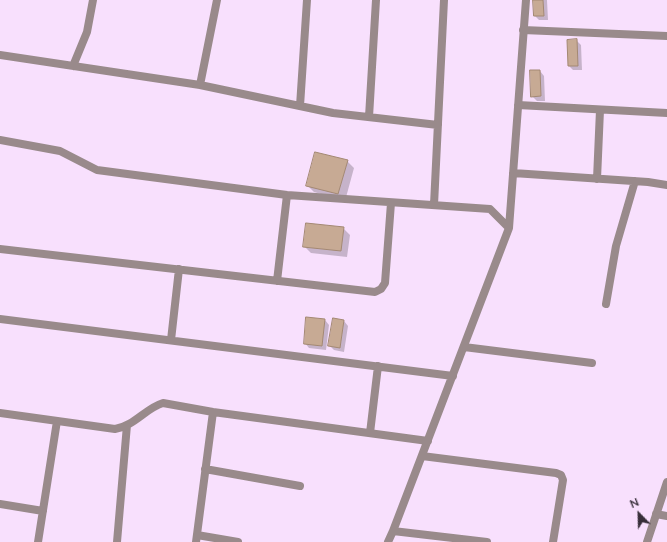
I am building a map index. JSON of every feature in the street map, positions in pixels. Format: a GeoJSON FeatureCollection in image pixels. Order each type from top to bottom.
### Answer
{"type":"FeatureCollection","features":[{"type":"Feature","properties":{"kind":"street"},"geometry":{"type":"LineString","coordinates":[[73,66],[87,32],[93,0]]}},
{"type":"Feature","properties":{"kind":"street"},"geometry":{"type":"LineString","coordinates":[[200,86],[217,0]]}},
{"type":"Feature","properties":{"kind":"street"},"geometry":{"type":"LineString","coordinates":[[300,106],[307,0]]}},
{"type":"Feature","properties":{"kind":"street"},"geometry":{"type":"LineString","coordinates":[[369,117],[376,0]]}},
{"type":"Feature","properties":{"kind":"street"},"geometry":{"type":"LineString","coordinates":[[434,206],[444,0]]}},
{"type":"Feature","properties":{"kind":"street"},"geometry":{"type":"LineString","coordinates":[[388,542],[509,228],[526,0]]}},
{"type":"Feature","properties":{"kind":"street"},"geometry":{"type":"LineString","coordinates":[[524,30],[667,36]]}},
{"type":"Feature","properties":{"kind":"street"},"geometry":{"type":"LineString","coordinates":[[0,55],[200,86],[333,113],[438,125]]}},
{"type":"Feature","properties":{"kind":"street"},"geometry":{"type":"LineString","coordinates":[[518,105],[667,113]]}},
{"type":"Feature","properties":{"kind":"street"},"geometry":{"type":"LineString","coordinates":[[597,179],[600,110]]}},
{"type":"Feature","properties":{"kind":"street"},"geometry":{"type":"LineString","coordinates":[[0,140],[60,151],[97,170],[287,195],[490,209],[509,228]]}},
{"type":"Feature","properties":{"kind":"street"},"geometry":{"type":"LineString","coordinates":[[513,173],[648,182],[667,185]]}},
{"type":"Feature","properties":{"kind":"street"},"geometry":{"type":"LineString","coordinates":[[606,304],[616,246],[635,181]]}},
{"type":"Feature","properties":{"kind":"street"},"geometry":{"type":"LineString","coordinates":[[277,281],[287,195]]}},
{"type":"Feature","properties":{"kind":"street"},"geometry":{"type":"LineString","coordinates":[[0,249],[375,292],[381,289],[385,283],[391,202]]}},
{"type":"Feature","properties":{"kind":"street"},"geometry":{"type":"LineString","coordinates":[[171,340],[179,270]]}},
{"type":"Feature","properties":{"kind":"street"},"geometry":{"type":"LineString","coordinates":[[0,319],[453,376]]}},
{"type":"Feature","properties":{"kind":"street"},"geometry":{"type":"LineString","coordinates":[[464,347],[592,363]]}},
{"type":"Feature","properties":{"kind":"street"},"geometry":{"type":"LineString","coordinates":[[370,433],[378,366]]}},
{"type":"Feature","properties":{"kind":"street"},"geometry":{"type":"LineString","coordinates":[[0,413],[121,428],[157,405],[163,403],[213,412],[428,441]]}},
{"type":"Feature","properties":{"kind":"street"},"geometry":{"type":"LineString","coordinates":[[213,412],[196,539],[238,542]]}},
{"type":"Feature","properties":{"kind":"street"},"geometry":{"type":"LineString","coordinates":[[38,542],[57,420]]}},
{"type":"Feature","properties":{"kind":"street"},"geometry":{"type":"LineString","coordinates":[[117,542],[127,425]]}},
{"type":"Feature","properties":{"kind":"street"},"geometry":{"type":"LineString","coordinates":[[422,456],[556,472],[561,475],[564,480],[553,542]]}},
{"type":"Feature","properties":{"kind":"street"},"geometry":{"type":"LineString","coordinates":[[205,469],[300,486]]}},
{"type":"Feature","properties":{"kind":"street"},"geometry":{"type":"LineString","coordinates":[[646,542],[667,482]]}},
{"type":"Feature","properties":{"kind":"street"},"geometry":{"type":"LineString","coordinates":[[0,504],[43,511]]}},
{"type":"Feature","properties":{"kind":"street"},"geometry":{"type":"LineString","coordinates":[[656,514],[667,516]]}},
{"type":"Feature","properties":{"kind":"street"},"geometry":{"type":"LineString","coordinates":[[393,532],[487,542]]}},
{"type":"Feature","properties":{"kind":"building"},"geometry":{"type":"Polygon","coordinates":[[[533,0],[543,0],[544,16],[534,16],[533,0]]]}},
{"type":"Feature","properties":{"kind":"building"},"geometry":{"type":"Polygon","coordinates":[[[577,39],[578,66],[568,66],[567,40],[577,39]]]}},
{"type":"Feature","properties":{"kind":"building"},"geometry":{"type":"Polygon","coordinates":[[[530,70],[540,70],[541,96],[531,97],[530,70]]]}},
{"type":"Feature","properties":{"kind":"building"},"geometry":{"type":"Polygon","coordinates":[[[315,152],[348,160],[338,194],[306,186],[315,152]]]}},
{"type":"Feature","properties":{"kind":"building"},"geometry":{"type":"Polygon","coordinates":[[[306,223],[344,227],[341,251],[303,247],[306,223]]]}},
{"type":"Feature","properties":{"kind":"building"},"geometry":{"type":"Polygon","coordinates":[[[306,317],[325,319],[322,346],[304,344],[306,317]]]}},
{"type":"Feature","properties":{"kind":"building"},"geometry":{"type":"Polygon","coordinates":[[[333,318],[344,320],[340,348],[328,346],[333,318]]]}}]}
